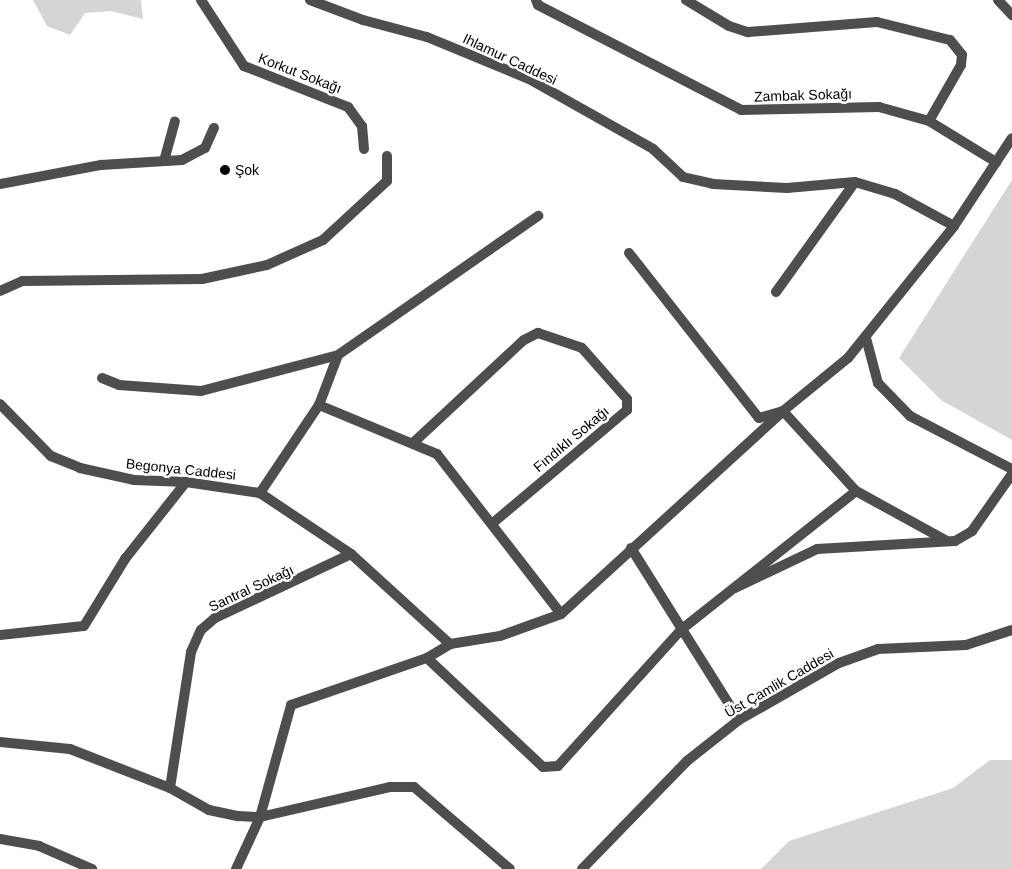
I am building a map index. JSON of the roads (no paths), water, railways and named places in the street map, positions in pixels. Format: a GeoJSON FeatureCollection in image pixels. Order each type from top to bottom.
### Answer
{"type":"FeatureCollection","features":[{"type":"Feature","properties":{"kind":"street","name":"Korkut Sokağı"},"geometry":{"type":"LineString","coordinates":[[201,0],[244,66],[348,106],[362,126],[364,150]]}},
{"type":"Feature","properties":{"kind":"street","name":"Ihlamur Caddesi"},"geometry":{"type":"LineString","coordinates":[[310,0],[363,20],[427,36],[529,80],[653,149],[683,177],[713,184],[787,188],[855,182]]}},
{"type":"Feature","properties":{"kind":"street","name":"Zambak Sokağı"},"geometry":{"type":"LineString","coordinates":[[536,0],[538,5],[742,110],[879,107],[929,121],[996,162]]}},
{"type":"Feature","properties":{"kind":"street"},"geometry":{"type":"LineString","coordinates":[[686,0],[729,26],[748,32],[877,22],[950,40],[962,55],[961,65],[929,121]]}},
{"type":"Feature","properties":{"kind":"street"},"geometry":{"type":"LineString","coordinates":[[998,0],[1012,15]]}},
{"type":"Feature","properties":{"kind":"street"},"geometry":{"type":"LineString","coordinates":[[164,161],[176,121]]}},
{"type":"Feature","properties":{"kind":"street"},"geometry":{"type":"LineString","coordinates":[[0,184],[100,165],[182,160],[205,148],[214,128]]}},
{"type":"Feature","properties":{"kind":"street"},"geometry":{"type":"LineString","coordinates":[[236,869],[260,817],[291,705],[427,658],[450,644],[500,636],[561,614],[782,411],[848,358],[866,338],[954,226],[1012,138]]}},
{"type":"Feature","properties":{"kind":"street"},"geometry":{"type":"LineString","coordinates":[[0,291],[22,281],[202,279],[266,265],[323,240],[387,181],[387,156]]}},
{"type":"Feature","properties":{"kind":"street"},"geometry":{"type":"LineString","coordinates":[[776,292],[855,182],[895,194],[954,226]]}},
{"type":"Feature","properties":{"kind":"street"},"geometry":{"type":"LineString","coordinates":[[102,378],[119,385],[201,391],[338,356],[538,216]]}},
{"type":"Feature","properties":{"kind":"street"},"geometry":{"type":"LineString","coordinates":[[629,253],[758,418],[782,411]]}},
{"type":"Feature","properties":{"kind":"street","name":"Fındıklı Sokağı"},"geometry":{"type":"LineString","coordinates":[[413,442],[524,340],[538,333],[582,348],[627,399],[627,410],[493,523]]}},
{"type":"Feature","properties":{"kind":"street"},"geometry":{"type":"LineString","coordinates":[[866,338],[878,383],[910,416],[1012,469]]}},
{"type":"Feature","properties":{"kind":"street"},"geometry":{"type":"LineString","coordinates":[[848,358],[871,355]]}},
{"type":"Feature","properties":{"kind":"street"},"geometry":{"type":"LineString","coordinates":[[260,493],[319,405],[338,356]]}},
{"type":"Feature","properties":{"kind":"street","name":"Begonya Caddesi"},"geometry":{"type":"LineString","coordinates":[[0,404],[51,456],[134,480],[186,482],[260,493],[351,554],[450,644]]}},
{"type":"Feature","properties":{"kind":"street"},"geometry":{"type":"LineString","coordinates":[[319,405],[413,442],[437,454],[493,523],[561,614]]}},
{"type":"Feature","properties":{"kind":"street"},"geometry":{"type":"LineString","coordinates":[[782,411],[856,491],[946,540]]}},
{"type":"Feature","properties":{"kind":"street"},"geometry":{"type":"LineString","coordinates":[[719,596],[817,549],[946,540],[955,541],[972,531],[1012,474]]}},
{"type":"Feature","properties":{"kind":"street"},"geometry":{"type":"LineString","coordinates":[[0,635],[84,626],[125,559],[186,482]]}},
{"type":"Feature","properties":{"kind":"street"},"geometry":{"type":"LineString","coordinates":[[427,658],[542,767],[558,766],[682,629],[719,596],[856,491]]}},
{"type":"Feature","properties":{"kind":"street"},"geometry":{"type":"LineString","coordinates":[[631,548],[738,720]]}},
{"type":"Feature","properties":{"kind":"street","name":"Santral Sokağı"},"geometry":{"type":"LineString","coordinates":[[170,788],[191,652],[201,630],[216,618],[351,554]]}},
{"type":"Feature","properties":{"kind":"street","name":"Üst Çamlik Caddesi"},"geometry":{"type":"LineString","coordinates":[[582,869],[688,761],[738,720],[839,663],[878,649],[966,645],[1012,630]]}},
{"type":"Feature","properties":{"kind":"street"},"geometry":{"type":"LineString","coordinates":[[0,742],[70,750],[170,788],[209,810],[260,817],[390,787],[414,788],[510,869]]}},
{"type":"Feature","properties":{"kind":"street"},"geometry":{"type":"LineString","coordinates":[[0,839],[39,846],[92,869]]}},
{"type":"Feature","properties":{"kind":"place","name":"Şok"},"geometry":{"type":"Point","coordinates":[225,170]}}]}
